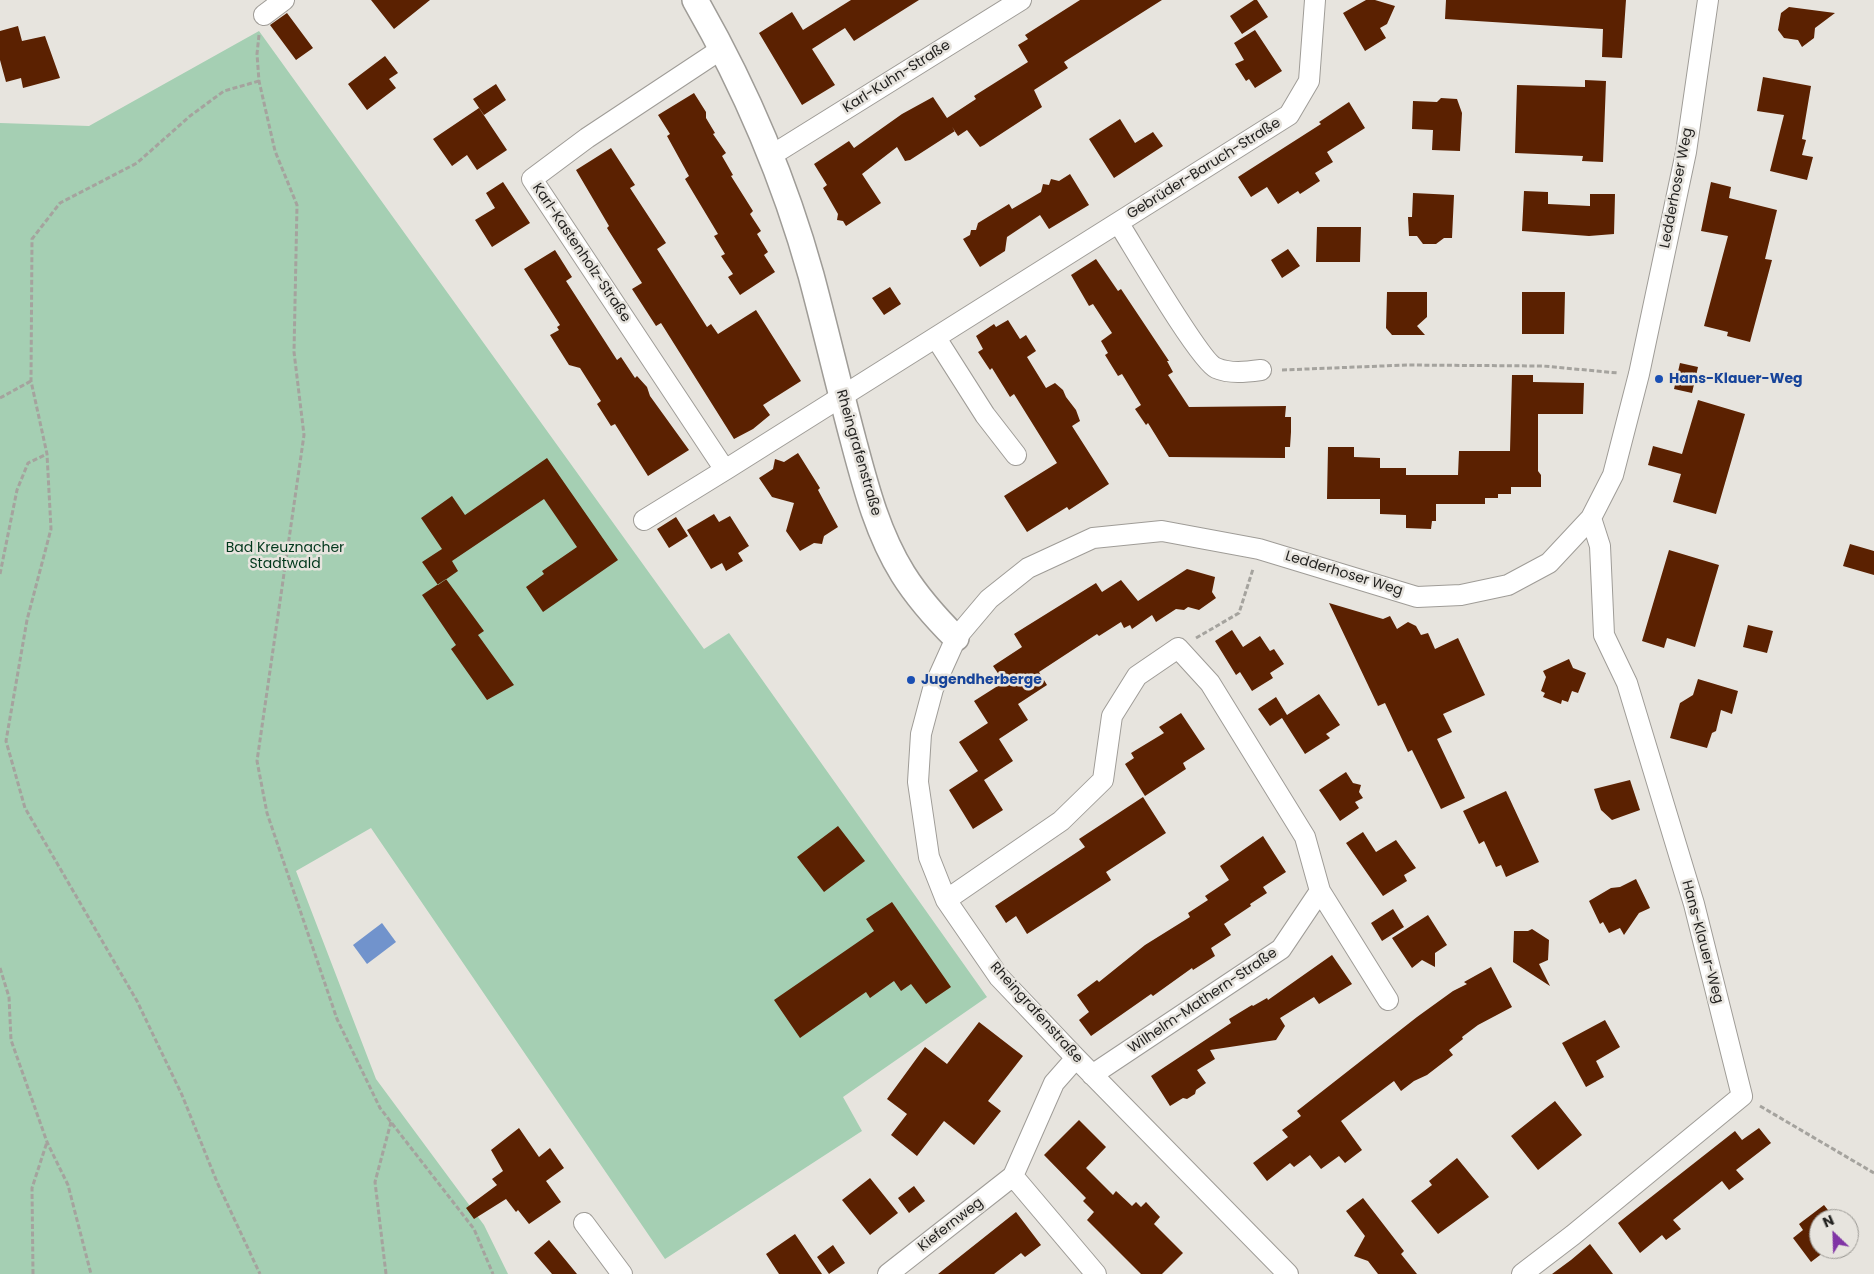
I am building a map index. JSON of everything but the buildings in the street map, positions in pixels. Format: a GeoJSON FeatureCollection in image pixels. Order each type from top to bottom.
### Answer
{"type":"FeatureCollection","features":[{"type":"Feature","properties":{"kind":"street"},"geometry":{"type":"LineString","coordinates":[[264,15],[284,0]]}},
{"type":"Feature","properties":{"kind":"street","name":"Rheingrafenstraße"},"geometry":{"type":"LineString","coordinates":[[695,0],[723,48],[772,154],[811,275],[868,494],[885,540],[902,574],[926,608],[956,638],[933,688],[921,734],[918,782],[929,857],[946,900],[999,976],[1092,1075],[1288,1274]]}},
{"type":"Feature","properties":{"kind":"street","name":"Karl-Kuhn-Straße"},"geometry":{"type":"LineString","coordinates":[[772,154],[1022,0]]}},
{"type":"Feature","properties":{"kind":"street","name":"Gebrüder-Baruch-Straße"},"geometry":{"type":"LineString","coordinates":[[841,396],[1119,224],[1289,115],[1309,81],[1314,0]]}},
{"type":"Feature","properties":{"kind":"street","name":"Ledderhoser Weg"},"geometry":{"type":"LineString","coordinates":[[956,638],[989,599],[1028,568],[1093,538],[1162,531],[1259,549],[1417,597],[1461,595],[1508,585],[1549,563],[1591,518],[1613,475],[1639,374],[1686,152],[1708,0]]}},
{"type":"Feature","properties":{"kind":"street","name":"Karl-Kastenholz-Straße"},"geometry":{"type":"LineString","coordinates":[[723,48],[587,138],[532,179],[725,470]]}},
{"type":"Feature","properties":{"kind":"street","name":"Gebrüder-Baruch-Straße"},"geometry":{"type":"LineString","coordinates":[[1119,224],[1196,344],[1214,368],[1239,373],[1261,370]]}},
{"type":"Feature","properties":{"kind":"street"},"geometry":{"type":"LineString","coordinates":[[936,338],[985,415],[1016,455]]}},
{"type":"Feature","properties":{"kind":"street"},"geometry":{"type":"LineString","coordinates":[[644,520],[841,396]]}},
{"type":"Feature","properties":{"kind":"street","name":"Hans-Klauer-Weg"},"geometry":{"type":"LineString","coordinates":[[1591,518],[1600,546],[1604,635],[1627,683],[1691,895],[1742,1096]]}},
{"type":"Feature","properties":{"kind":"street"},"geometry":{"type":"LineString","coordinates":[[946,900],[1061,821],[1103,780],[1112,716],[1136,676],[1178,648],[1210,683],[1305,837],[1320,890],[1388,1000]]}},
{"type":"Feature","properties":{"kind":"street","name":"Wilhelm-Mathern-Straße"},"geometry":{"type":"LineString","coordinates":[[1092,1075],[1281,949],[1320,890]]}},
{"type":"Feature","properties":{"kind":"street","name":"Kiefernweg"},"geometry":{"type":"LineString","coordinates":[[888,1274],[1013,1176],[1054,1083],[1076,1058]]}},
{"type":"Feature","properties":{"kind":"street"},"geometry":{"type":"LineString","coordinates":[[1522,1274],[1573,1235],[1742,1096]]}},
{"type":"Feature","properties":{"kind":"street"},"geometry":{"type":"LineString","coordinates":[[1013,1176],[1096,1274]]}},
{"type":"Feature","properties":{"kind":"street"},"geometry":{"type":"LineString","coordinates":[[584,1223],[622,1274]]}},
{"type":"Feature","properties":{"kind":"path"},"geometry":{"type":"LineString","coordinates":[[264,15],[260,27],[257,54],[259,81],[275,151],[297,206],[294,352],[304,435],[257,761],[267,813],[338,1019],[380,1108],[474,1229],[493,1274]]}},
{"type":"Feature","properties":{"kind":"path"},"geometry":{"type":"LineString","coordinates":[[259,81],[224,91],[190,116],[137,163],[60,203],[32,239],[32,381],[47,454],[51,529],[27,620],[6,741],[25,808],[137,1001],[182,1095],[217,1182],[260,1274]]}},
{"type":"Feature","properties":{"kind":"path"},"geometry":{"type":"LineString","coordinates":[[1261,370],[1407,365],[1543,366],[1639,374]]}},
{"type":"Feature","properties":{"kind":"path"},"geometry":{"type":"LineString","coordinates":[[0,398],[32,381]]}},
{"type":"Feature","properties":{"kind":"path"},"geometry":{"type":"LineString","coordinates":[[0,574],[18,490],[28,463],[47,454]]}},
{"type":"Feature","properties":{"kind":"path"},"geometry":{"type":"LineString","coordinates":[[1178,648],[1239,613],[1259,549]]}},
{"type":"Feature","properties":{"kind":"path"},"geometry":{"type":"LineString","coordinates":[[0,968],[8,997],[12,1040],[47,1142],[68,1185],[91,1274]]}},
{"type":"Feature","properties":{"kind":"path"},"geometry":{"type":"LineString","coordinates":[[1742,1096],[1874,1173]]}},
{"type":"Feature","properties":{"kind":"path"},"geometry":{"type":"LineString","coordinates":[[386,1274],[376,1182],[391,1122]]}},
{"type":"Feature","properties":{"kind":"path"},"geometry":{"type":"LineString","coordinates":[[33,1274],[32,1188],[47,1142]]}},
{"type":"Feature","properties":{"kind":"green space","name":"Bad Kreuznacher Stadtwald"},"geometry":{"type":"Polygon","coordinates":[[[259,31],[704,649],[729,633],[987,997],[843,1097],[862,1131],[665,1259],[371,828],[296,871],[376,1079],[484,1225],[508,1274],[0,1274],[0,123],[89,126],[259,31]]]}},
{"type":"Feature","properties":{"kind":"water"},"geometry":{"type":"Polygon","coordinates":[[[382,923],[396,942],[367,964],[353,945],[382,923]]]}},
{"type":"Feature","properties":{"kind":"place","name":"Hans-Klauer-Weg"},"geometry":{"type":"Point","coordinates":[1659,379]}},
{"type":"Feature","properties":{"kind":"place","name":"Jugendherberge"},"geometry":{"type":"Point","coordinates":[911,680]}}]}
